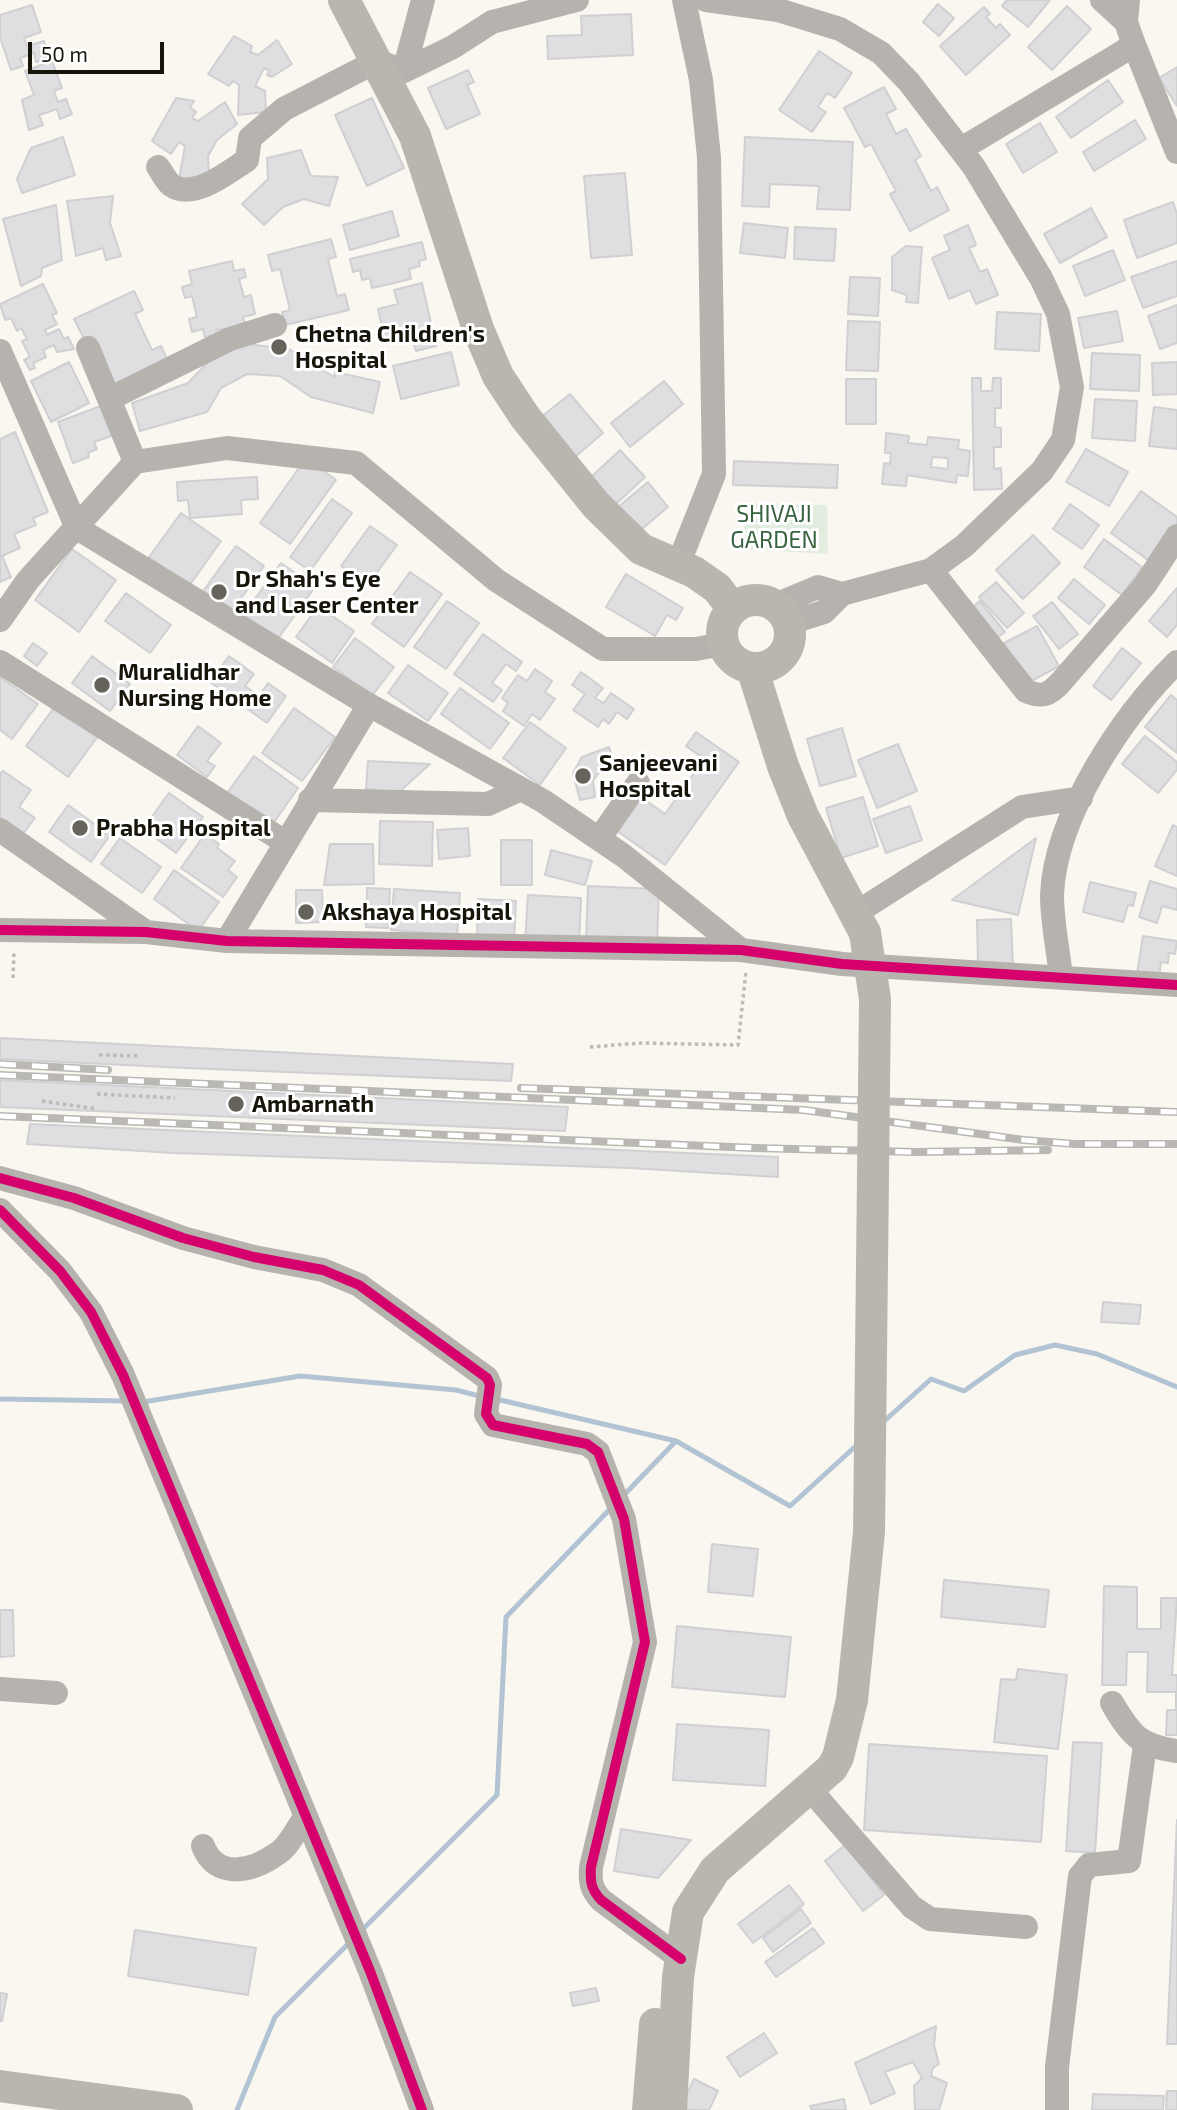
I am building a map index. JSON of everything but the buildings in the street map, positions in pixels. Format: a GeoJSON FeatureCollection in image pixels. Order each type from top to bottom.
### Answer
{"type":"FeatureCollection","features":[{"type":"Feature","properties":{"kind":"main road"},"geometry":{"type":"LineString","coordinates":[[344,0],[390,66],[478,329],[498,376],[525,417],[596,505],[641,549],[678,565],[717,588],[733,609]]}},
{"type":"Feature","properties":{"kind":"main road"},"geometry":{"type":"LineString","coordinates":[[751,600],[760,600],[782,614],[790,643],[780,659],[771,665],[752,668],[734,660],[723,645],[723,625],[733,609],[751,600]]}},
{"type":"Feature","properties":{"kind":"main road"},"geometry":{"type":"LineString","coordinates":[[671,2110],[672,1951],[688,1912],[715,1870],[832,1768],[852,1700],[869,1532],[875,999],[860,923],[803,816],[783,766],[752,668]]}},
{"type":"Feature","properties":{"kind":"main road"},"geometry":{"type":"LineString","coordinates":[[648,2110],[681,1889],[700,1861],[812,1761],[840,1747]]}},
{"type":"Feature","properties":{"kind":"main road"},"geometry":{"type":"LineString","coordinates":[[0,2086],[176,2110]]}},
{"type":"Feature","properties":{"kind":"street"},"geometry":{"type":"LineString","coordinates":[[390,66],[423,0]]}},
{"type":"Feature","properties":{"kind":"street"},"geometry":{"type":"LineString","coordinates":[[158,167],[171,186],[190,191],[214,181],[247,160],[250,138],[284,109],[390,66],[453,47],[492,22],[577,0]]}},
{"type":"Feature","properties":{"kind":"street"},"geometry":{"type":"LineString","coordinates":[[678,565],[714,474],[709,157],[701,80],[684,0]]}},
{"type":"Feature","properties":{"kind":"street"},"geometry":{"type":"LineString","coordinates":[[1102,0],[1129,21],[1177,152]]}},
{"type":"Feature","properties":{"kind":"street"},"geometry":{"type":"LineString","coordinates":[[715,1],[778,10],[839,29],[881,53],[909,82],[961,149],[1041,278],[1058,314],[1072,387],[1063,440],[1042,471],[964,546],[931,570],[842,594],[824,612],[782,614]]}},
{"type":"Feature","properties":{"kind":"street"},"geometry":{"type":"LineString","coordinates":[[961,149],[1126,50],[1129,21]]}},
{"type":"Feature","properties":{"kind":"street"},"geometry":{"type":"LineString","coordinates":[[109,400],[230,339],[275,325]]}},
{"type":"Feature","properties":{"kind":"street"},"geometry":{"type":"LineString","coordinates":[[88,348],[135,462]]}},
{"type":"Feature","properties":{"kind":"street"},"geometry":{"type":"LineString","coordinates":[[0,351],[77,528],[369,705],[521,789],[599,839],[745,950]]}},
{"type":"Feature","properties":{"kind":"street"},"geometry":{"type":"LineString","coordinates":[[0,620],[28,580],[135,462],[227,448],[356,463],[496,580],[603,649],[696,649],[723,645]]}},
{"type":"Feature","properties":{"kind":"street"},"geometry":{"type":"LineString","coordinates":[[931,570],[1026,691],[1038,696],[1050,694],[1078,663],[1145,584],[1177,536]]}},
{"type":"Feature","properties":{"kind":"street"},"geometry":{"type":"LineString","coordinates":[[0,662],[285,842]]}},
{"type":"Feature","properties":{"kind":"street"},"geometry":{"type":"LineString","coordinates":[[1061,976],[1052,895],[1066,829],[1096,767],[1153,685],[1177,662]]}},
{"type":"Feature","properties":{"kind":"street"},"geometry":{"type":"LineString","coordinates":[[227,941],[369,705]]}},
{"type":"Feature","properties":{"kind":"street"},"geometry":{"type":"LineString","coordinates":[[599,839],[638,783]]}},
{"type":"Feature","properties":{"kind":"street"},"geometry":{"type":"LineString","coordinates":[[310,800],[488,804],[521,789]]}},
{"type":"Feature","properties":{"kind":"street"},"geometry":{"type":"LineString","coordinates":[[860,923],[1022,807],[1081,798]]}},
{"type":"Feature","properties":{"kind":"street"},"geometry":{"type":"LineString","coordinates":[[0,830],[146,932]]}},
{"type":"Feature","properties":{"kind":"street"},"geometry":{"type":"LineString","coordinates":[[8,930],[146,932],[227,941],[745,950],[842,964],[1177,985]]}},
{"type":"Feature","properties":{"kind":"street"},"geometry":{"type":"LineString","coordinates":[[0,1178],[74,1198],[183,1238],[254,1257],[323,1270],[359,1285],[487,1378],[490,1385],[486,1414],[493,1425],[587,1444],[598,1452],[619,1503],[645,1642],[591,1867],[590,1881],[592,1890],[601,1900],[672,1951]]}},
{"type":"Feature","properties":{"kind":"street"},"geometry":{"type":"LineString","coordinates":[[0,1210],[60,1271],[91,1312],[123,1375],[370,1971],[422,2110]]}},
{"type":"Feature","properties":{"kind":"street"},"geometry":{"type":"LineString","coordinates":[[0,1689],[56,1693]]}},
{"type":"Feature","properties":{"kind":"street"},"geometry":{"type":"LineString","coordinates":[[1112,1703],[1132,1733],[1145,1745],[1177,1751]]}},
{"type":"Feature","properties":{"kind":"street"},"geometry":{"type":"LineString","coordinates":[[1056,2110],[1057,2067],[1080,1876],[1089,1865],[1129,1861],[1145,1745]]}},
{"type":"Feature","properties":{"kind":"street"},"geometry":{"type":"LineString","coordinates":[[809,1788],[912,1908],[922,1915],[930,1919],[1026,1927]]}},
{"type":"Feature","properties":{"kind":"street"},"geometry":{"type":"LineString","coordinates":[[203,1846],[208,1859],[224,1870],[239,1869],[280,1853],[305,1818]]}},
{"type":"Feature","properties":{"kind":"path"},"geometry":{"type":"LineString","coordinates":[[8,930],[13,978]]}},
{"type":"Feature","properties":{"kind":"path"},"geometry":{"type":"LineString","coordinates":[[590,1046],[641,1043],[738,1045],[745,950]]}},
{"type":"Feature","properties":{"kind":"path"},"geometry":{"type":"LineString","coordinates":[[99,1055],[140,1056]]}},
{"type":"Feature","properties":{"kind":"path"},"geometry":{"type":"LineString","coordinates":[[97,1094],[175,1098]]}},
{"type":"Feature","properties":{"kind":"path"},"geometry":{"type":"LineString","coordinates":[[42,1101],[97,1110]]}},
{"type":"Feature","properties":{"kind":"green space","name":"SHIVAJI GARDEN"},"geometry":{"type":"Polygon","coordinates":[[[745,503],[827,505],[828,554],[743,549],[745,503]]]}},
{"type":"Feature","properties":{"kind":"waterway"},"geometry":{"type":"LineString","coordinates":[[881,1424],[931,1379],[964,1391],[1015,1355],[1055,1345],[1097,1354],[1177,1387]]}},
{"type":"Feature","properties":{"kind":"waterway"},"geometry":{"type":"LineString","coordinates":[[143,1402],[300,1376],[456,1390],[483,1397]]}},
{"type":"Feature","properties":{"kind":"waterway"},"geometry":{"type":"LineString","coordinates":[[0,1399],[126,1401]]}},
{"type":"Feature","properties":{"kind":"waterway"},"geometry":{"type":"LineString","coordinates":[[496,1399],[676,1441]]}},
{"type":"Feature","properties":{"kind":"waterway"},"geometry":{"type":"LineString","coordinates":[[622,1497],[676,1441],[790,1506],[858,1444]]}},
{"type":"Feature","properties":{"kind":"waterway"},"geometry":{"type":"LineString","coordinates":[[362,1930],[497,1795],[506,1617],[612,1507]]}},
{"type":"Feature","properties":{"kind":"waterway"},"geometry":{"type":"LineString","coordinates":[[237,2110],[275,2017],[350,1942]]}},
{"type":"Feature","properties":{"kind":"railway"},"geometry":{"type":"LineString","coordinates":[[0,1064],[108,1070]]}},
{"type":"Feature","properties":{"kind":"railway"},"geometry":{"type":"LineString","coordinates":[[0,1075],[804,1110],[1024,1140],[1075,1144],[1177,1144]]}},
{"type":"Feature","properties":{"kind":"railway"},"geometry":{"type":"LineString","coordinates":[[521,1088],[1177,1112]]}},
{"type":"Feature","properties":{"kind":"railway"},"geometry":{"type":"LineString","coordinates":[[0,1116],[755,1148],[916,1152],[1048,1150]]}},
{"type":"Feature","properties":{"kind":"cycle path"},"geometry":{"type":"LineString","coordinates":[[0,930],[146,932],[227,941],[741,950],[842,964],[1177,985]]}},
{"type":"Feature","properties":{"kind":"cycle path"},"geometry":{"type":"LineString","coordinates":[[0,1178],[74,1198],[183,1238],[254,1257],[323,1270],[359,1285],[487,1378],[490,1385],[486,1414],[493,1425],[587,1444],[598,1452],[624,1519],[645,1642],[591,1867],[591,1881],[601,1900],[681,1959]]}},
{"type":"Feature","properties":{"kind":"cycle path"},"geometry":{"type":"LineString","coordinates":[[0,1210],[60,1271],[91,1312],[123,1375],[370,1971],[422,2110]]}},
{"type":"Feature","properties":{"kind":"place","name":"Chetna Children's Hospital"},"geometry":{"type":"Point","coordinates":[279,347]}},
{"type":"Feature","properties":{"kind":"place","name":"Dr Shah's Eye and Laser Center"},"geometry":{"type":"Point","coordinates":[219,592]}},
{"type":"Feature","properties":{"kind":"place","name":"Muralidhar Nursing Home"},"geometry":{"type":"Point","coordinates":[102,685]}},
{"type":"Feature","properties":{"kind":"place","name":"Sanjeevani Hospital"},"geometry":{"type":"Point","coordinates":[583,776]}},
{"type":"Feature","properties":{"kind":"place","name":"Prabha Hospital"},"geometry":{"type":"Point","coordinates":[80,828]}},
{"type":"Feature","properties":{"kind":"place","name":"Akshaya Hospital"},"geometry":{"type":"Point","coordinates":[306,912]}},
{"type":"Feature","properties":{"kind":"place","name":"Ambarnath"},"geometry":{"type":"Point","coordinates":[236,1104]}}]}
